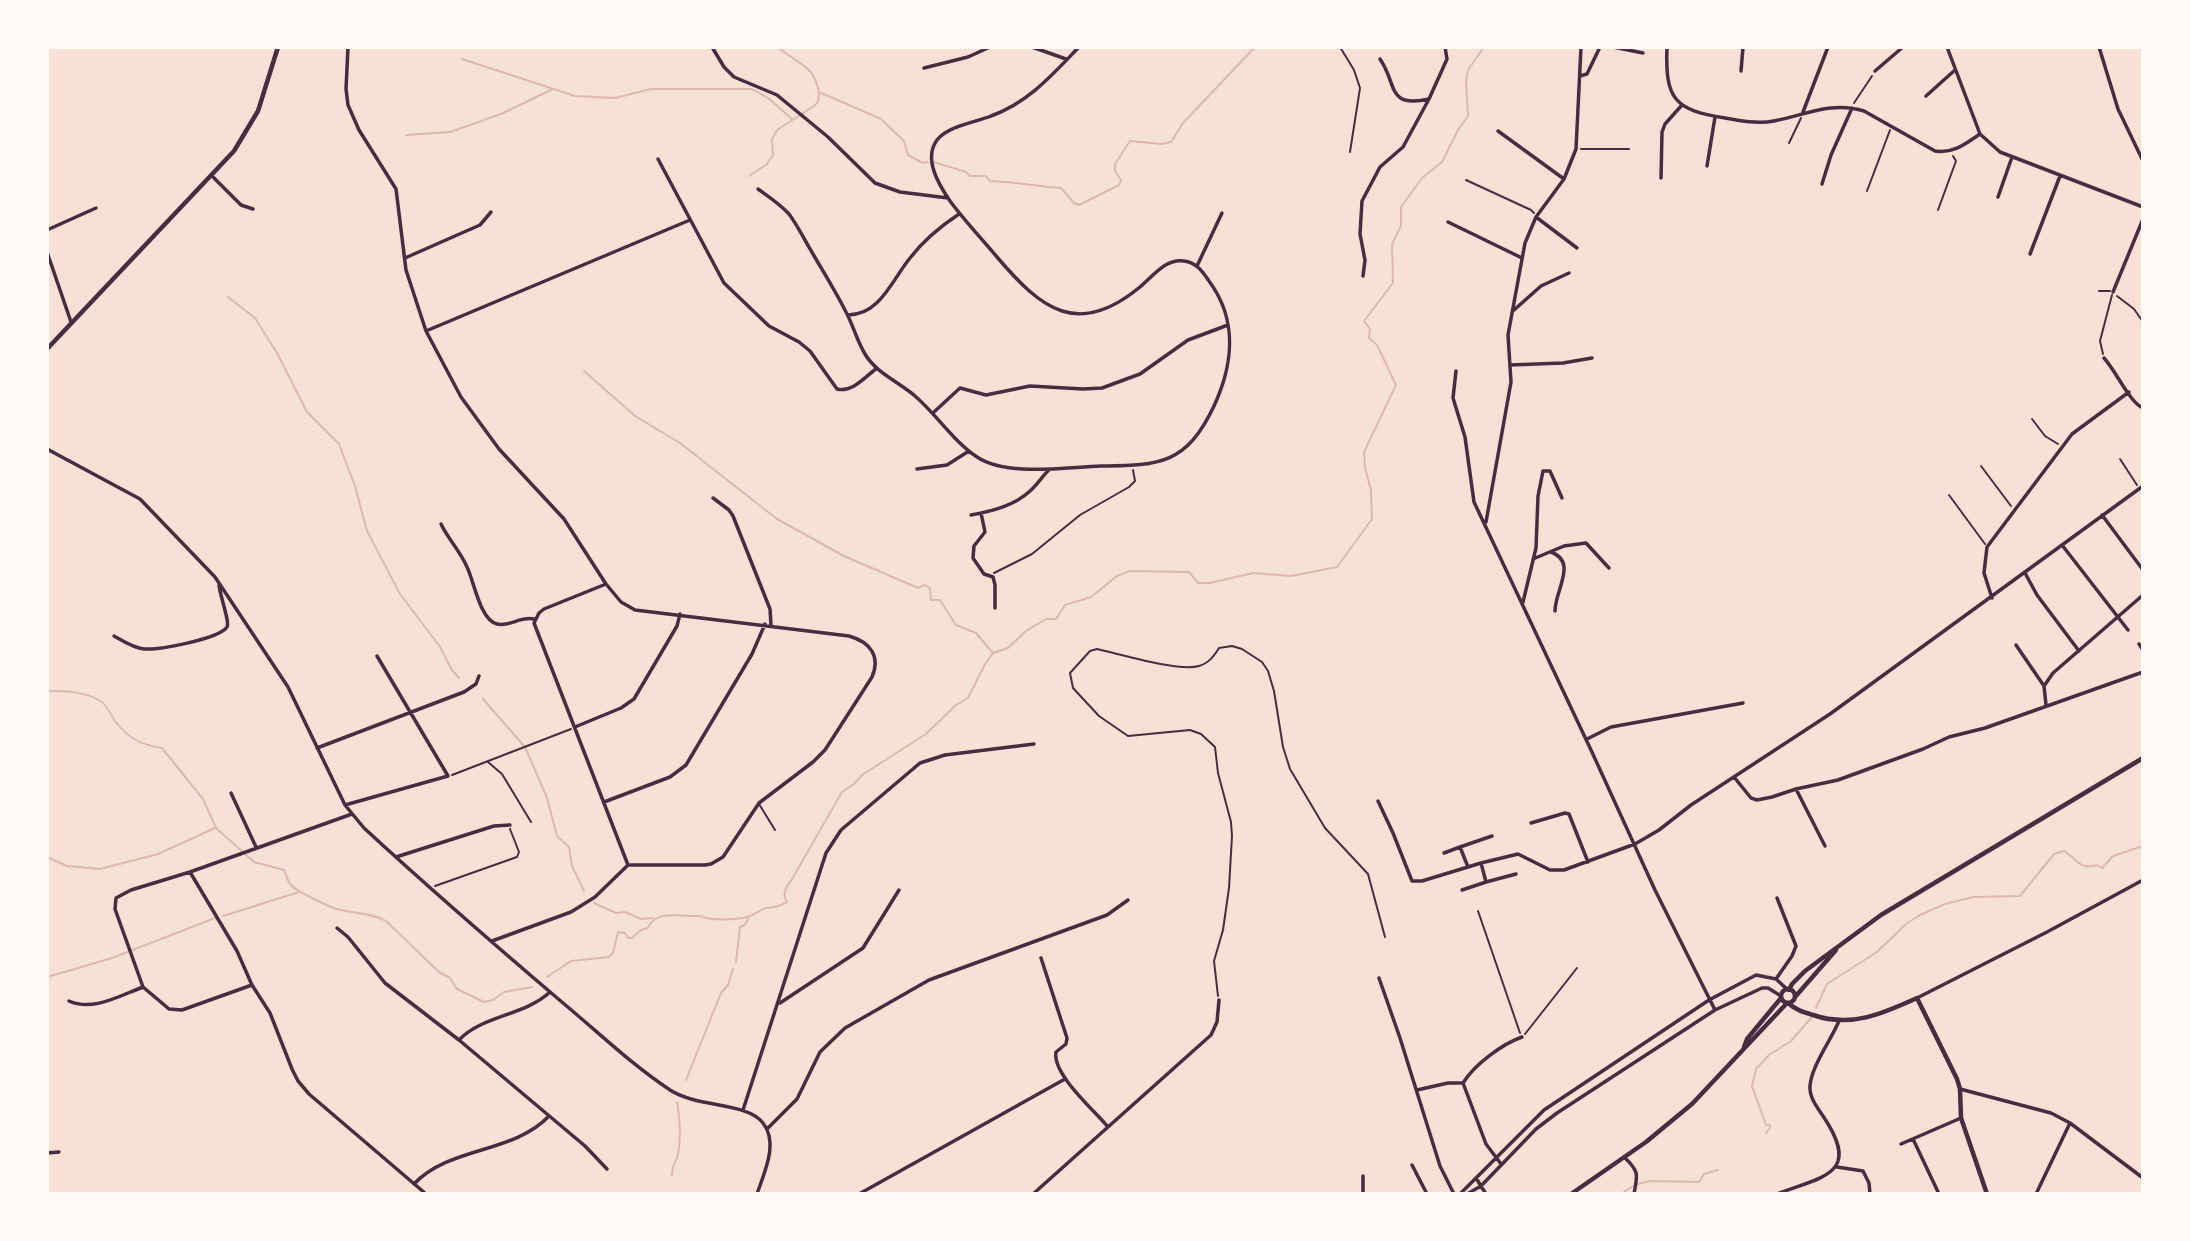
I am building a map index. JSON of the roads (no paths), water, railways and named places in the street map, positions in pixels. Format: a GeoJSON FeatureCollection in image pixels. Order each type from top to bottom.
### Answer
{"type":"FeatureCollection","features":[{"type":"Feature","properties":{"kind":"street"},"geometry":{"type":"LineString","coordinates":[[47,349],[234,151],[258,111],[278,47]]}},
{"type":"Feature","properties":{"kind":"street"},"geometry":{"type":"LineString","coordinates":[[348,47],[348,105],[359,130],[396,189],[404,258],[426,331],[461,397],[511,463],[564,519],[606,584],[628,607],[849,636],[859,639],[871,648],[876,663],[872,677],[825,750],[759,803],[723,857],[711,864],[628,865],[594,897],[571,912],[492,941]]}},
{"type":"Feature","properties":{"kind":"street"},"geometry":{"type":"LineString","coordinates":[[712,47],[724,67],[734,77],[777,95],[828,137],[871,180],[900,192],[948,198]]}},
{"type":"Feature","properties":{"kind":"street"},"geometry":{"type":"LineString","coordinates":[[924,68],[968,57],[990,47]]}},
{"type":"Feature","properties":{"kind":"street"},"geometry":{"type":"LineString","coordinates":[[1032,47],[1067,59]]}},
{"type":"Feature","properties":{"kind":"street"},"geometry":{"type":"LineString","coordinates":[[758,189],[794,221],[848,315],[865,354],[877,368],[934,412],[969,451],[984,461],[1006,467],[1051,467],[1133,466],[1166,460],[1185,449],[1198,434],[1212,410],[1227,373],[1230,356],[1228,325],[1216,290],[1197,266],[1188,261],[1171,262],[1116,304],[1091,313],[1065,313],[1037,300],[1022,287],[948,198],[932,165],[937,140],[947,132],[997,114],[1025,99],[1049,79],[1079,47]]}},
{"type":"Feature","properties":{"kind":"street"},"geometry":{"type":"LineString","coordinates":[[1363,276],[1365,260],[1360,234],[1366,191],[1380,167],[1403,147],[1447,59],[1445,47]]}},
{"type":"Feature","properties":{"kind":"street"},"geometry":{"type":"LineString","coordinates":[[1486,524],[1508,399],[1508,335],[1522,258],[1529,230],[1564,179],[1576,149],[1581,47]]}},
{"type":"Feature","properties":{"kind":"street"},"geometry":{"type":"LineString","coordinates":[[1580,76],[1587,74],[1600,47]]}},
{"type":"Feature","properties":{"kind":"street"},"geometry":{"type":"LineString","coordinates":[[1612,47],[1643,53]]}},
{"type":"Feature","properties":{"kind":"street"},"geometry":{"type":"LineString","coordinates":[[1667,47],[1667,79],[1670,90],[1682,105],[1694,113],[1750,122],[1768,122],[1829,106],[1852,107],[1935,151],[1951,152],[1980,134]]}},
{"type":"Feature","properties":{"kind":"street"},"geometry":{"type":"LineString","coordinates":[[1741,71],[1743,47]]}},
{"type":"Feature","properties":{"kind":"street"},"geometry":{"type":"LineString","coordinates":[[1803,112],[1828,47]]}},
{"type":"Feature","properties":{"kind":"street"},"geometry":{"type":"LineString","coordinates":[[1875,71],[1903,47]]}},
{"type":"Feature","properties":{"kind":"street"},"geometry":{"type":"LineString","coordinates":[[1947,47],[1980,134],[2000,152],[2143,207]]}},
{"type":"Feature","properties":{"kind":"street"},"geometry":{"type":"LineString","coordinates":[[2099,47],[2113,94],[2143,161]]}},
{"type":"Feature","properties":{"kind":"street"},"geometry":{"type":"LineString","coordinates":[[1380,59],[1399,99],[1411,103],[1429,99]]}},
{"type":"Feature","properties":{"kind":"street"},"geometry":{"type":"LineString","coordinates":[[1926,96],[1955,70]]}},
{"type":"Feature","properties":{"kind":"street"},"geometry":{"type":"LineString","coordinates":[[1661,178],[1662,132],[1665,124],[1682,105]]}},
{"type":"Feature","properties":{"kind":"street"},"geometry":{"type":"LineString","coordinates":[[1822,184],[1831,155],[1852,107]]}},
{"type":"Feature","properties":{"kind":"street"},"geometry":{"type":"LineString","coordinates":[[1707,166],[1715,117]]}},
{"type":"Feature","properties":{"kind":"street"},"geometry":{"type":"LineString","coordinates":[[1499,131],[1564,179]]}},
{"type":"Feature","properties":{"kind":"street"},"geometry":{"type":"LineString","coordinates":[[1998,197],[2012,157]]}},
{"type":"Feature","properties":{"kind":"street"},"geometry":{"type":"LineString","coordinates":[[659,159],[715,269],[732,292],[769,326],[805,346],[837,389],[844,391],[851,388],[877,368]]}},
{"type":"Feature","properties":{"kind":"street"},"geometry":{"type":"LineString","coordinates":[[212,176],[241,205],[253,209]]}},
{"type":"Feature","properties":{"kind":"street"},"geometry":{"type":"LineString","coordinates":[[2030,254],[2060,176]]}},
{"type":"Feature","properties":{"kind":"street"},"geometry":{"type":"LineString","coordinates":[[47,230],[96,208]]}},
{"type":"Feature","properties":{"kind":"street"},"geometry":{"type":"LineString","coordinates":[[404,258],[480,225],[491,212]]}},
{"type":"Feature","properties":{"kind":"street"},"geometry":{"type":"LineString","coordinates":[[1197,266],[1222,213]]}},
{"type":"Feature","properties":{"kind":"street"},"geometry":{"type":"LineString","coordinates":[[848,315],[857,316],[879,302],[911,257],[936,231],[960,214]]}},
{"type":"Feature","properties":{"kind":"street"},"geometry":{"type":"LineString","coordinates":[[1536,217],[1577,247]]}},
{"type":"Feature","properties":{"kind":"street"},"geometry":{"type":"LineString","coordinates":[[2112,292],[2143,219]]}},
{"type":"Feature","properties":{"kind":"street"},"geometry":{"type":"LineString","coordinates":[[426,331],[690,220]]}},
{"type":"Feature","properties":{"kind":"street"},"geometry":{"type":"LineString","coordinates":[[1448,222],[1522,258]]}},
{"type":"Feature","properties":{"kind":"street"},"geometry":{"type":"LineString","coordinates":[[47,252],[71,322]]}},
{"type":"Feature","properties":{"kind":"street"},"geometry":{"type":"LineString","coordinates":[[1511,317],[1516,307],[1541,286],[1569,273]]}},
{"type":"Feature","properties":{"kind":"street"},"geometry":{"type":"LineString","coordinates":[[934,412],[960,388],[986,395],[1030,386],[1102,388],[1140,374],[1188,340],[1228,325]]}},
{"type":"Feature","properties":{"kind":"street"},"geometry":{"type":"LineString","coordinates":[[1510,365],[1563,363],[1592,358]]}},
{"type":"Feature","properties":{"kind":"street"},"geometry":{"type":"LineString","coordinates":[[2104,358],[2136,405],[2143,408]]}},
{"type":"Feature","properties":{"kind":"street"},"geometry":{"type":"LineString","coordinates":[[1456,371],[1453,398],[1467,445],[1474,502],[1587,739],[1655,890],[1715,1010]]}},
{"type":"Feature","properties":{"kind":"street"},"geometry":{"type":"LineString","coordinates":[[1992,598],[1983,573],[1987,548],[2062,447],[2082,426],[2129,392]]}},
{"type":"Feature","properties":{"kind":"street"},"geometry":{"type":"LineString","coordinates":[[47,449],[140,499],[219,583],[288,687],[345,805],[396,857],[550,992],[673,1092],[701,1104],[743,1110],[757,1116],[767,1129],[770,1150],[757,1194]]}},
{"type":"Feature","properties":{"kind":"street"},"geometry":{"type":"LineString","coordinates":[[917,469],[931,465],[947,465],[969,451]]}},
{"type":"Feature","properties":{"kind":"street"},"geometry":{"type":"LineString","coordinates":[[971,515],[997,510],[1026,494],[1051,467]]}},
{"type":"Feature","properties":{"kind":"street"},"geometry":{"type":"LineString","coordinates":[[1522,604],[1536,548],[1539,488],[1544,471],[1550,471],[1562,498]]}},
{"type":"Feature","properties":{"kind":"street"},"geometry":{"type":"LineString","coordinates":[[1378,801],[1412,881],[1422,881],[1518,854],[1555,871],[1635,844],[1830,714],[2102,515],[2142,489]]}},
{"type":"Feature","properties":{"kind":"street"},"geometry":{"type":"LineString","coordinates":[[713,498],[733,516],[770,609],[771,625]]}},
{"type":"Feature","properties":{"kind":"street"},"geometry":{"type":"LineString","coordinates":[[981,513],[985,532],[974,546],[973,558],[984,574],[990,575],[995,585],[995,608]]}},
{"type":"Feature","properties":{"kind":"street"},"geometry":{"type":"LineString","coordinates":[[2102,515],[2143,570]]}},
{"type":"Feature","properties":{"kind":"street"},"geometry":{"type":"LineString","coordinates":[[441,524],[466,563],[480,604],[492,623],[501,625],[518,619],[534,619],[544,609],[606,584]]}},
{"type":"Feature","properties":{"kind":"street"},"geometry":{"type":"LineString","coordinates":[[1533,559],[1564,546],[1586,543],[1609,568]]}},
{"type":"Feature","properties":{"kind":"street"},"geometry":{"type":"LineString","coordinates":[[2062,545],[2128,631]]}},
{"type":"Feature","properties":{"kind":"street"},"geometry":{"type":"LineString","coordinates":[[1551,552],[1559,555],[1565,564],[1555,611]]}},
{"type":"Feature","properties":{"kind":"street"},"geometry":{"type":"LineString","coordinates":[[2025,573],[2037,595],[2079,651]]}},
{"type":"Feature","properties":{"kind":"street"},"geometry":{"type":"LineString","coordinates":[[114,636],[134,646],[151,649],[175,646],[220,633],[227,627],[229,620],[221,602],[219,583]]}},
{"type":"Feature","properties":{"kind":"street"},"geometry":{"type":"LineString","coordinates":[[2044,686],[2053,673],[2143,595]]}},
{"type":"Feature","properties":{"kind":"street"},"geometry":{"type":"LineString","coordinates":[[575,727],[621,708],[634,699],[677,626],[680,614]]}},
{"type":"Feature","properties":{"kind":"street"},"geometry":{"type":"LineString","coordinates":[[534,619],[534,628],[628,865]]}},
{"type":"Feature","properties":{"kind":"street"},"geometry":{"type":"LineString","coordinates":[[604,802],[670,776],[686,765],[752,654],[765,624]]}},
{"type":"Feature","properties":{"kind":"street"},"geometry":{"type":"LineString","coordinates":[[2138,644],[2143,650]]}},
{"type":"Feature","properties":{"kind":"street"},"geometry":{"type":"LineString","coordinates":[[2016,645],[2044,686],[2046,705]]}},
{"type":"Feature","properties":{"kind":"street"},"geometry":{"type":"LineString","coordinates":[[345,805],[448,776],[377,656]]}},
{"type":"Feature","properties":{"kind":"street"},"geometry":{"type":"LineString","coordinates":[[1734,777],[1744,792],[1757,800],[1838,779],[1949,737],[2143,672]]}},
{"type":"Feature","properties":{"kind":"street"},"geometry":{"type":"LineString","coordinates":[[317,748],[464,692],[476,684],[479,676]]}},
{"type":"Feature","properties":{"kind":"street"},"geometry":{"type":"LineString","coordinates":[[1587,739],[1611,727],[1743,703]]}},
{"type":"Feature","properties":{"kind":"street"},"geometry":{"type":"LineString","coordinates":[[743,1110],[826,853],[841,830],[912,770],[929,759],[1034,744]]}},
{"type":"Feature","properties":{"kind":"street"},"geometry":{"type":"LineString","coordinates":[[1743,1048],[1747,1039],[1805,971],[1881,915],[2143,758]]}},
{"type":"Feature","properties":{"kind":"street"},"geometry":{"type":"LineString","coordinates":[[1796,789],[1825,846]]}},
{"type":"Feature","properties":{"kind":"street"},"geometry":{"type":"LineString","coordinates":[[231,793],[256,847]]}},
{"type":"Feature","properties":{"kind":"street"},"geometry":{"type":"LineString","coordinates":[[251,985],[177,1011],[165,1006],[143,987],[114,904],[116,898],[131,890],[190,872],[352,814]]}},
{"type":"Feature","properties":{"kind":"street"},"geometry":{"type":"LineString","coordinates":[[1531,823],[1569,814],[1588,862]]}},
{"type":"Feature","properties":{"kind":"street"},"geometry":{"type":"LineString","coordinates":[[396,857],[482,830],[510,825]]}},
{"type":"Feature","properties":{"kind":"street"},"geometry":{"type":"LineString","coordinates":[[1444,853],[1492,836]]}},
{"type":"Feature","properties":{"kind":"street"},"geometry":{"type":"LineString","coordinates":[[1460,847],[1468,867]]}},
{"type":"Feature","properties":{"kind":"street"},"geometry":{"type":"LineString","coordinates":[[1481,863],[1486,882]]}},
{"type":"Feature","properties":{"kind":"street"},"geometry":{"type":"LineString","coordinates":[[190,872],[237,951],[251,985],[270,1013],[292,1069],[303,1088],[426,1194]]}},
{"type":"Feature","properties":{"kind":"street"},"geometry":{"type":"LineString","coordinates":[[1462,890],[1516,874]]}},
{"type":"Feature","properties":{"kind":"street"},"geometry":{"type":"LineString","coordinates":[[1467,1194],[1481,1185],[1536,1129],[1574,1100],[1715,1010],[1762,988],[1768,988],[1791,1001],[1802,1012],[1839,1021],[1875,1017],[2047,932],[2143,880]]}},
{"type":"Feature","properties":{"kind":"street"},"geometry":{"type":"LineString","coordinates":[[778,1004],[863,948],[899,890]]}},
{"type":"Feature","properties":{"kind":"street"},"geometry":{"type":"LineString","coordinates":[[1776,979],[1796,946],[1777,898]]}},
{"type":"Feature","properties":{"kind":"street"},"geometry":{"type":"LineString","coordinates":[[767,1129],[789,1110],[820,1052],[845,1028],[929,980],[1107,915],[1128,900]]}},
{"type":"Feature","properties":{"kind":"street"},"geometry":{"type":"LineString","coordinates":[[337,928],[348,937],[384,983],[459,1040],[585,1146],[607,1169]]}},
{"type":"Feature","properties":{"kind":"street"},"geometry":{"type":"LineString","coordinates":[[1571,1194],[1692,1104],[1837,949]]}},
{"type":"Feature","properties":{"kind":"street"},"geometry":{"type":"LineString","coordinates":[[1041,958],[1067,1038],[1066,1044],[1055,1055],[1055,1061],[1065,1079],[1108,1127]]}},
{"type":"Feature","properties":{"kind":"street"},"geometry":{"type":"LineString","coordinates":[[1460,1194],[1494,1157],[1544,1110],[1709,1000],[1756,975],[1776,979],[1789,990],[1791,1001]]}},
{"type":"Feature","properties":{"kind":"street"},"geometry":{"type":"LineString","coordinates":[[1379,978],[1440,1166],[1454,1194]]}},
{"type":"Feature","properties":{"kind":"street"},"geometry":{"type":"LineString","coordinates":[[69,1001],[82,1006],[93,1004],[143,987]]}},
{"type":"Feature","properties":{"kind":"street"},"geometry":{"type":"LineString","coordinates":[[459,1040],[473,1028],[533,1005],[550,992]]}},
{"type":"Feature","properties":{"kind":"street"},"geometry":{"type":"LineString","coordinates":[[1917,998],[1960,1089],[1961,1118],[1987,1194]]}},
{"type":"Feature","properties":{"kind":"street"},"geometry":{"type":"LineString","coordinates":[[1033,1194],[1211,1035],[1217,1022],[1219,1000]]}},
{"type":"Feature","properties":{"kind":"street"},"geometry":{"type":"LineString","coordinates":[[1837,1167],[1838,1150],[1833,1135],[1809,1090],[1814,1071],[1839,1021]]}},
{"type":"Feature","properties":{"kind":"street"},"geometry":{"type":"LineString","coordinates":[[1463,1083],[1493,1055],[1522,1037]]}},
{"type":"Feature","properties":{"kind":"street"},"geometry":{"type":"LineString","coordinates":[[859,1194],[1065,1079]]}},
{"type":"Feature","properties":{"kind":"street"},"geometry":{"type":"LineString","coordinates":[[1416,1090],[1448,1083],[1463,1083]]}},
{"type":"Feature","properties":{"kind":"street"},"geometry":{"type":"LineString","coordinates":[[1463,1083],[1482,1136],[1501,1164]]}},
{"type":"Feature","properties":{"kind":"street"},"geometry":{"type":"LineString","coordinates":[[1960,1089],[2051,1113],[2070,1123],[2143,1178]]}},
{"type":"Feature","properties":{"kind":"street"},"geometry":{"type":"LineString","coordinates":[[414,1184],[436,1166],[527,1135],[549,1116]]}},
{"type":"Feature","properties":{"kind":"street"},"geometry":{"type":"LineString","coordinates":[[1901,1144],[1961,1118]]}},
{"type":"Feature","properties":{"kind":"street"},"geometry":{"type":"LineString","coordinates":[[2036,1194],[2043,1174],[2070,1123]]}},
{"type":"Feature","properties":{"kind":"street"},"geometry":{"type":"LineString","coordinates":[[1913,1138],[1939,1194]]}},
{"type":"Feature","properties":{"kind":"street"},"geometry":{"type":"LineString","coordinates":[[47,1153],[59,1152]]}},
{"type":"Feature","properties":{"kind":"street"},"geometry":{"type":"LineString","coordinates":[[1623,1157],[1635,1168],[1637,1177],[1634,1194]]}},
{"type":"Feature","properties":{"kind":"street"},"geometry":{"type":"LineString","coordinates":[[1412,1165],[1427,1194]]}},
{"type":"Feature","properties":{"kind":"street"},"geometry":{"type":"LineString","coordinates":[[1777,1194],[1820,1178],[1837,1167],[1863,1171],[1869,1183],[1870,1194]]}},
{"type":"Feature","properties":{"kind":"street"},"geometry":{"type":"LineString","coordinates":[[1363,1176],[1363,1194]]}},
{"type":"Feature","properties":{"kind":"street"},"geometry":{"type":"LineString","coordinates":[[1475,1177],[1486,1194]]}},
{"type":"Feature","properties":{"kind":"lane"},"geometry":{"type":"LineString","coordinates":[[759,803],[775,830]]}},
{"type":"Feature","properties":{"kind":"waterway"},"geometry":{"type":"LineString","coordinates":[[778,47],[804,65],[813,75],[819,92],[881,119],[904,141],[908,155],[923,163],[928,162]]}},
{"type":"Feature","properties":{"kind":"waterway"},"geometry":{"type":"LineString","coordinates":[[934,162],[966,172],[970,176],[986,176],[990,181],[1061,188],[1079,205],[1119,185],[1121,180],[1115,171],[1115,164],[1130,141],[1162,144],[1171,142],[1183,123],[1255,47]]}},
{"type":"Feature","properties":{"kind":"waterway"},"geometry":{"type":"LineString","coordinates":[[547,977],[571,961],[609,957],[613,953],[618,932],[632,938],[663,916],[739,918],[787,902],[784,893],[786,888],[842,792],[862,775],[926,734],[956,705],[968,698],[993,653],[1008,648],[1026,631],[1046,619],[1056,619],[1065,605],[1091,597],[1117,576],[1130,571],[1189,572],[1198,583],[1210,583],[1253,573],[1291,576],[1337,567],[1372,519],[1371,490],[1364,452],[1396,385],[1377,345],[1369,338],[1370,329],[1364,321],[1393,283],[1392,244],[1401,226],[1401,207],[1422,178],[1442,162],[1468,116],[1468,70],[1484,47]]}},
{"type":"Feature","properties":{"kind":"waterway"},"geometry":{"type":"LineString","coordinates":[[462,59],[575,96],[615,98],[651,89],[752,89],[768,98],[792,119]]}},
{"type":"Feature","properties":{"kind":"waterway"},"geometry":{"type":"LineString","coordinates":[[406,135],[450,132],[501,114],[553,89]]}},
{"type":"Feature","properties":{"kind":"waterway"},"geometry":{"type":"LineString","coordinates":[[749,176],[767,164],[773,155],[772,139],[777,130],[814,106],[818,102],[819,93]]}},
{"type":"Feature","properties":{"kind":"waterway"},"geometry":{"type":"LineString","coordinates":[[228,297],[255,318],[277,353],[307,412],[339,444],[355,486],[367,531],[400,594],[440,647],[459,678]]}},
{"type":"Feature","properties":{"kind":"waterway"},"geometry":{"type":"LineString","coordinates":[[584,371],[635,416],[680,443],[777,519],[844,556],[918,588],[925,585],[930,588],[931,600],[940,600],[956,625],[976,633],[992,652]]}},
{"type":"Feature","properties":{"kind":"waterway"},"geometry":{"type":"LineString","coordinates":[[47,691],[82,694],[102,702],[130,736],[141,743],[162,748],[203,799],[216,828],[254,862],[284,870],[294,888],[327,905],[386,921],[439,972],[450,978],[457,989],[484,1002],[493,1000],[504,992],[532,987]]}},
{"type":"Feature","properties":{"kind":"waterway"},"geometry":{"type":"LineString","coordinates":[[483,699],[525,747],[547,798],[557,836],[569,847],[572,866],[584,891]]}},
{"type":"Feature","properties":{"kind":"waterway"},"geometry":{"type":"LineString","coordinates":[[47,857],[67,866],[100,869],[158,854],[215,828]]}},
{"type":"Feature","properties":{"kind":"waterway"},"geometry":{"type":"LineString","coordinates":[[1816,1008],[1827,984],[1877,952],[1906,924],[1920,915],[1945,904],[1973,897],[2020,896],[2054,854],[2064,851],[2082,865],[2097,865],[2102,868],[2113,856],[2143,846]]}},
{"type":"Feature","properties":{"kind":"waterway"},"geometry":{"type":"LineString","coordinates":[[223,916],[299,892]]}},
{"type":"Feature","properties":{"kind":"waterway"},"geometry":{"type":"LineString","coordinates":[[594,903],[616,913],[625,912],[641,919],[652,918]]}},
{"type":"Feature","properties":{"kind":"waterway"},"geometry":{"type":"LineString","coordinates":[[736,962],[740,927],[745,925],[749,917]]}},
{"type":"Feature","properties":{"kind":"waterway"},"geometry":{"type":"LineString","coordinates":[[47,977],[112,958],[215,918]]}},
{"type":"Feature","properties":{"kind":"waterway"},"geometry":{"type":"LineString","coordinates":[[686,1080],[733,969]]}},
{"type":"Feature","properties":{"kind":"waterway"},"geometry":{"type":"LineString","coordinates":[[1766,1133],[1770,1125],[1766,1125],[1752,1086],[1756,1069],[1769,1055],[1791,1041],[1812,1017]]}},
{"type":"Feature","properties":{"kind":"waterway"},"geometry":{"type":"LineString","coordinates":[[672,1176],[680,1142],[677,1102]]}},
{"type":"Feature","properties":{"kind":"waterway"},"geometry":{"type":"LineString","coordinates":[[1638,1184],[1649,1181],[1699,1182],[1704,1174],[1718,1170]]}},
{"type":"Feature","properties":{"kind":"waterway"},"geometry":{"type":"LineString","coordinates":[[1621,1194],[1633,1186]]}}]}
